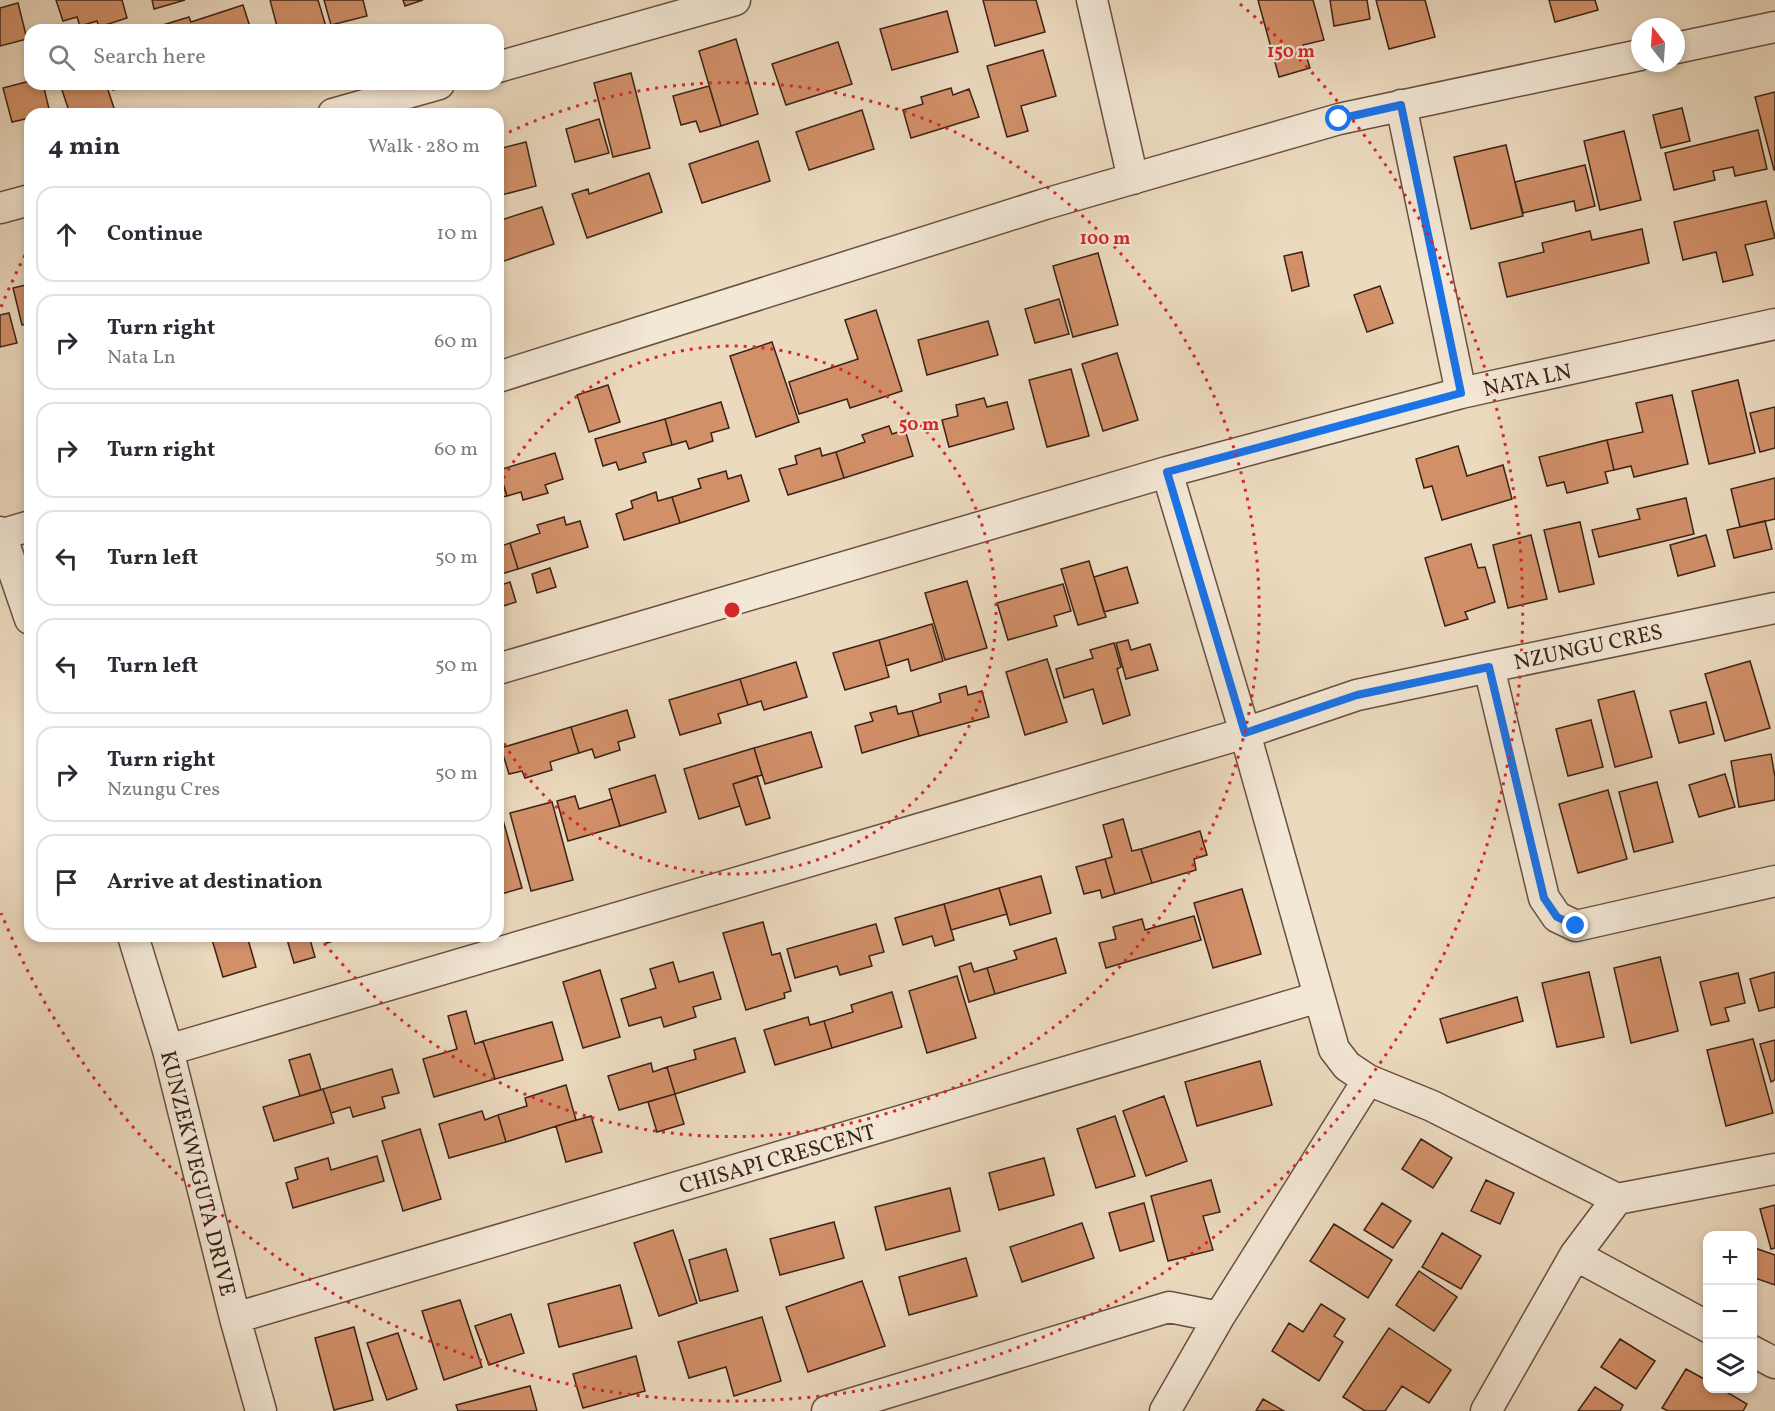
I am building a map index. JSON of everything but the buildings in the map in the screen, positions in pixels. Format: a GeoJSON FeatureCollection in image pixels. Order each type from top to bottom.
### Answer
{"type":"FeatureCollection","features":[{"type":"Feature","properties":{"kind":"street"},"geometry":{"type":"LineString","coordinates":[[504,65],[735,0]]}},
{"type":"Feature","properties":{"kind":"street"},"geometry":{"type":"LineString","coordinates":[[1092,0],[1133,179]]}},
{"type":"Feature","properties":{"kind":"street"},"geometry":{"type":"LineString","coordinates":[[1685,46],[1775,27]]}},
{"type":"Feature","properties":{"kind":"street"},"geometry":{"type":"LineString","coordinates":[[504,375],[1045,204],[1339,119],[1631,57]]}},
{"type":"Feature","properties":{"kind":"street"},"geometry":{"type":"LineString","coordinates":[[354,108],[418,90]]}},
{"type":"Feature","properties":{"kind":"street","name":"NATA LN"},"geometry":{"type":"LineString","coordinates":[[1401,105],[1461,393],[1775,324]]}},
{"type":"Feature","properties":{"kind":"street"},"geometry":{"type":"LineString","coordinates":[[0,208],[24,202]]}},
{"type":"Feature","properties":{"kind":"street"},"geometry":{"type":"LineString","coordinates":[[504,667],[1167,472],[1461,393]]}},
{"type":"Feature","properties":{"kind":"street"},"geometry":{"type":"LineString","coordinates":[[1167,472],[1245,733],[1334,1049],[1347,1066],[1368,1080],[1432,1106],[1617,1199],[1775,1169]]}},
{"type":"Feature","properties":{"kind":"street"},"geometry":{"type":"LineString","coordinates":[[24,528],[0,534],[24,602]]}},
{"type":"Feature","properties":{"kind":"street","name":"NZUNGU CRES"},"geometry":{"type":"LineString","coordinates":[[1775,608],[1489,667],[1544,898],[1557,917],[1576,926],[1775,881]]}},
{"type":"Feature","properties":{"kind":"street"},"geometry":{"type":"LineString","coordinates":[[168,1050],[1245,733],[1357,695],[1489,667]]}},
{"type":"Feature","properties":{"kind":"street","name":"KUNZEKWEGUTA DRIVE"},"geometry":{"type":"LineString","coordinates":[[136,942],[168,1050],[235,1318],[261,1411]]}},
{"type":"Feature","properties":{"kind":"street","name":"CHISAPI CRESCENT"},"geometry":{"type":"LineString","coordinates":[[235,1318],[1319,998]]}},
{"type":"Feature","properties":{"kind":"street"},"geometry":{"type":"LineString","coordinates":[[1165,1411],[1219,1317],[1368,1080]]}},
{"type":"Feature","properties":{"kind":"street"},"geometry":{"type":"LineString","coordinates":[[1486,1411],[1575,1256],[1617,1199]]}},
{"type":"Feature","properties":{"kind":"street"},"geometry":{"type":"LineString","coordinates":[[1575,1256],[1703,1325]]}},
{"type":"Feature","properties":{"kind":"street"},"geometry":{"type":"LineString","coordinates":[[827,1411],[1169,1307],[1219,1317]]}},
{"type":"Feature","properties":{"kind":"street"},"geometry":{"type":"LineString","coordinates":[[1757,1354],[1775,1363]]}},
{"type":"Feature","properties":{"kind":"route"},"geometry":{"type":"LineString","coordinates":[[1339,119],[1401,105],[1461,393],[1167,472],[1245,733],[1357,695],[1489,667],[1544,898],[1557,917],[1576,926]]}}]}
